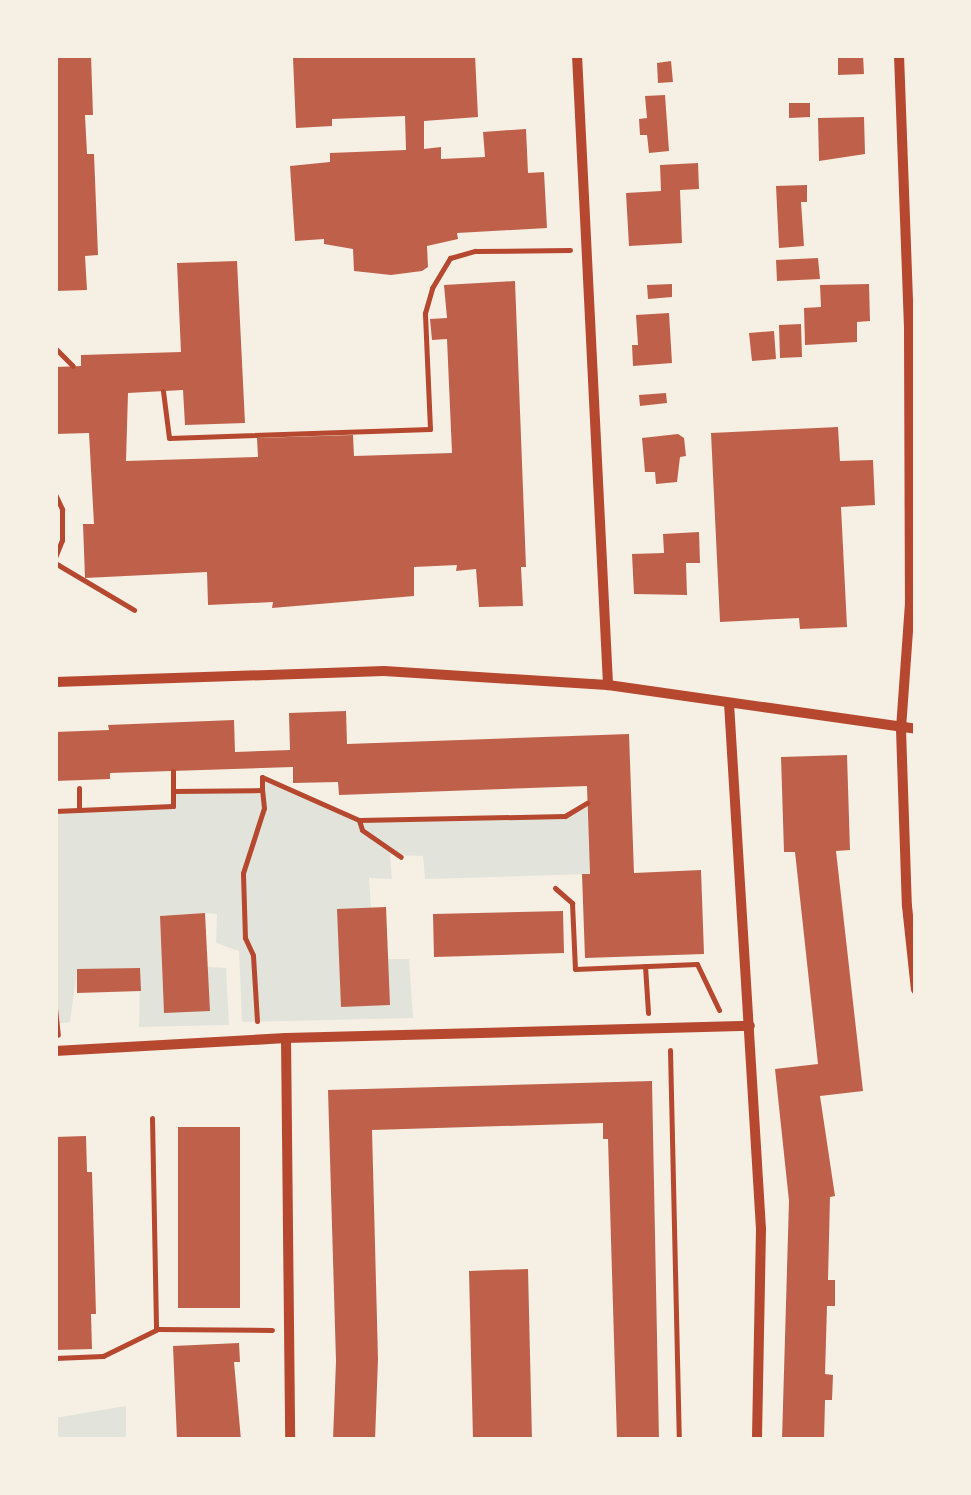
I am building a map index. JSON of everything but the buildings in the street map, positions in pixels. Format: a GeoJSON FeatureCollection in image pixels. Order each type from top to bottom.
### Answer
{"type":"FeatureCollection","features":[{"type":"Feature","properties":{"kind":"street"},"geometry":{"type":"LineString","coordinates":[[577,55],[608,685]]}},
{"type":"Feature","properties":{"kind":"street"},"geometry":{"type":"LineString","coordinates":[[899,55],[909,332],[910,603],[901,729],[907,906],[916,990]]}},
{"type":"Feature","properties":{"kind":"street"},"geometry":{"type":"LineString","coordinates":[[55,682],[384,671],[608,685],[901,729],[916,728]]}},
{"type":"Feature","properties":{"kind":"street"},"geometry":{"type":"LineString","coordinates":[[729,703],[762,1229],[757,1440]]}},
{"type":"Feature","properties":{"kind":"street"},"geometry":{"type":"LineString","coordinates":[[55,1051],[286,1038],[750,1026]]}},
{"type":"Feature","properties":{"kind":"street"},"geometry":{"type":"LineString","coordinates":[[286,1038],[290,1440]]}},
{"type":"Feature","properties":{"kind":"path"},"geometry":{"type":"LineString","coordinates":[[163,391],[169,438],[430,430],[426,313],[432,288],[450,258],[475,251],[587,249]]}},
{"type":"Feature","properties":{"kind":"path"},"geometry":{"type":"LineString","coordinates":[[55,348],[73,366]]}},
{"type":"Feature","properties":{"kind":"path"},"geometry":{"type":"LineString","coordinates":[[55,494],[62,510],[62,540],[55,560],[134,610]]}},
{"type":"Feature","properties":{"kind":"path"},"geometry":{"type":"LineString","coordinates":[[55,811],[173,806],[173,771]]}},
{"type":"Feature","properties":{"kind":"path"},"geometry":{"type":"LineString","coordinates":[[258,1040],[253,955],[245,938],[242,872],[264,808],[262,778],[359,820],[565,816],[588,803]]}},
{"type":"Feature","properties":{"kind":"path"},"geometry":{"type":"LineString","coordinates":[[79,788],[79,810]]}},
{"type":"Feature","properties":{"kind":"path"},"geometry":{"type":"LineString","coordinates":[[173,791],[262,790]]}},
{"type":"Feature","properties":{"kind":"path"},"geometry":{"type":"LineString","coordinates":[[359,820],[362,830],[401,856]]}},
{"type":"Feature","properties":{"kind":"path"},"geometry":{"type":"LineString","coordinates":[[555,888],[572,903],[574,969],[697,964],[728,1027]]}},
{"type":"Feature","properties":{"kind":"path"},"geometry":{"type":"LineString","coordinates":[[645,966],[649,1029]]}},
{"type":"Feature","properties":{"kind":"path"},"geometry":{"type":"LineString","coordinates":[[653,1051],[672,1050],[680,1440]]}},
{"type":"Feature","properties":{"kind":"path"},"geometry":{"type":"LineString","coordinates":[[152,1118],[156,1329]]}},
{"type":"Feature","properties":{"kind":"path"},"geometry":{"type":"LineString","coordinates":[[55,1358],[103,1356],[156,1329],[288,1330]]}},
{"type":"Feature","properties":{"kind":"shaded area"},"geometry":{"type":"Polygon","coordinates":[[[262,779],[359,820],[565,816],[587,803],[590,874],[425,879],[423,856],[390,855],[392,879],[369,878],[371,908],[388,959],[409,959],[413,1018],[242,1022],[239,951],[216,943],[217,914],[205,913],[160,916],[164,1012],[208,967],[226,968],[229,1025],[139,1027],[140,968],[77,970],[70,1022],[55,1024],[55,811],[173,806],[173,791],[262,790],[262,779]]]}},
{"type":"Feature","properties":{"kind":"shaded area"},"geometry":{"type":"Polygon","coordinates":[[[126,1406],[126,1440],[55,1440],[55,1418],[126,1406]]]}}]}
